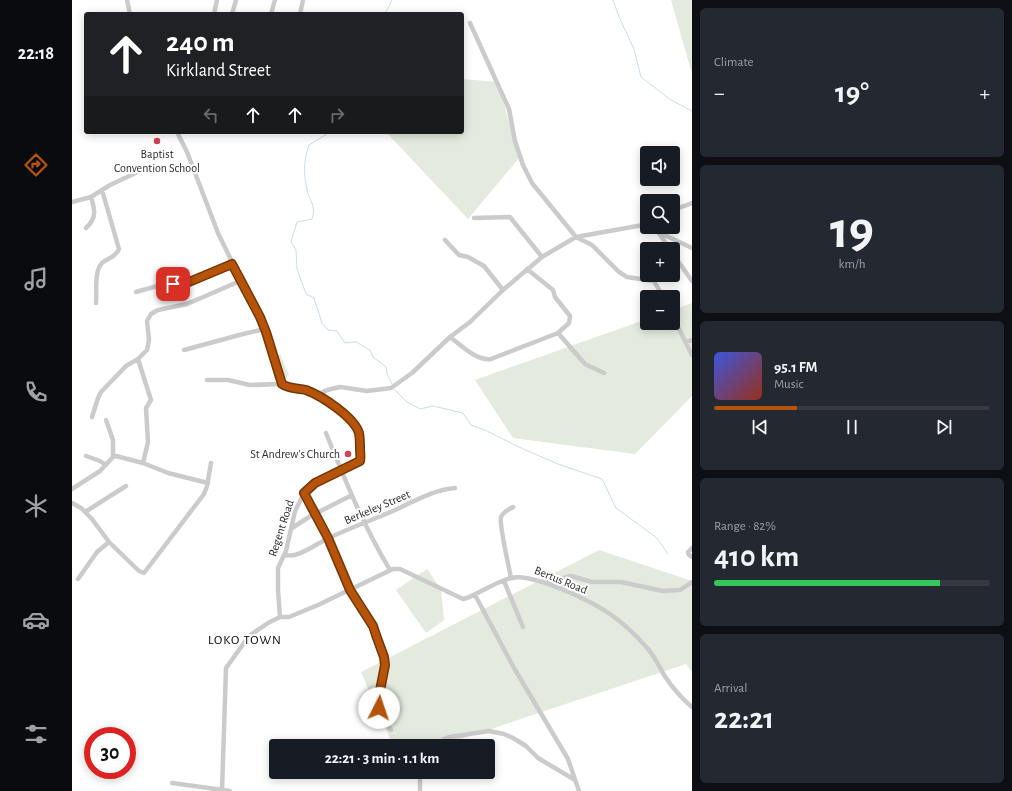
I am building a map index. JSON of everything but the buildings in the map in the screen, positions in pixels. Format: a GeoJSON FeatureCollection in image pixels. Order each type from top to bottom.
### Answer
{"type":"FeatureCollection","features":[{"type":"Feature","properties":{"kind":"street"},"geometry":{"type":"LineString","coordinates":[[127,0],[130,12]]}},
{"type":"Feature","properties":{"kind":"street"},"geometry":{"type":"LineString","coordinates":[[214,12],[217,0]]}},
{"type":"Feature","properties":{"kind":"street"},"geometry":{"type":"LineString","coordinates":[[233,12],[236,0]]}},
{"type":"Feature","properties":{"kind":"street"},"geometry":{"type":"LineString","coordinates":[[272,12],[275,0]]}},
{"type":"Feature","properties":{"kind":"street"},"geometry":{"type":"LineString","coordinates":[[300,12],[303,0]]}},
{"type":"Feature","properties":{"kind":"street"},"geometry":{"type":"LineString","coordinates":[[470,23],[509,109],[515,141],[523,165],[532,183],[576,237],[592,245],[619,272],[628,278],[654,281],[659,290]]}},
{"type":"Feature","properties":{"kind":"street"},"geometry":{"type":"LineString","coordinates":[[178,134],[187,152],[216,228],[232,264],[265,329],[282,384]]}},
{"type":"Feature","properties":{"kind":"street"},"geometry":{"type":"LineString","coordinates":[[72,202],[91,197],[142,170],[193,170]]}},
{"type":"Feature","properties":{"kind":"street"},"geometry":{"type":"LineString","coordinates":[[96,303],[97,273],[99,267],[119,249],[102,190]]}},
{"type":"Feature","properties":{"kind":"street"},"geometry":{"type":"LineString","coordinates":[[86,228],[92,223],[94,216],[94,207],[91,197]]}},
{"type":"Feature","properties":{"kind":"street"},"geometry":{"type":"LineString","coordinates":[[680,207],[692,203]]}},
{"type":"Feature","properties":{"kind":"street"},"geometry":{"type":"LineString","coordinates":[[474,218],[510,217],[542,257]]}},
{"type":"Feature","properties":{"kind":"street"},"geometry":{"type":"LineString","coordinates":[[208,380],[228,380],[250,385],[282,384],[286,387],[306,390],[317,395],[327,390],[340,387],[366,391],[394,386],[450,337],[470,322],[503,290],[542,257],[576,237],[640,226]]}},
{"type":"Feature","properties":{"kind":"street"},"geometry":{"type":"LineString","coordinates":[[662,234],[692,248]]}},
{"type":"Feature","properties":{"kind":"street"},"geometry":{"type":"LineString","coordinates":[[445,240],[459,255],[468,257],[484,266],[503,290]]}},
{"type":"Feature","properties":{"kind":"street"},"geometry":{"type":"LineString","coordinates":[[136,292],[161,285],[189,282],[232,264]]}},
{"type":"Feature","properties":{"kind":"street"},"geometry":{"type":"LineString","coordinates":[[680,264],[692,281]]}},
{"type":"Feature","properties":{"kind":"street"},"geometry":{"type":"LineString","coordinates":[[450,337],[479,357],[486,360],[558,333],[569,323],[570,316],[556,297],[553,290],[527,269]]}},
{"type":"Feature","properties":{"kind":"street"},"geometry":{"type":"LineString","coordinates":[[92,417],[101,392],[126,366],[138,359],[147,350],[147,321],[154,312],[187,304],[240,281]]}},
{"type":"Feature","properties":{"kind":"street"},"geometry":{"type":"LineString","coordinates":[[184,350],[265,329]]}},
{"type":"Feature","properties":{"kind":"street"},"geometry":{"type":"LineString","coordinates":[[680,330],[692,356]]}},
{"type":"Feature","properties":{"kind":"street"},"geometry":{"type":"LineString","coordinates":[[558,333],[585,364],[604,374]]}},
{"type":"Feature","properties":{"kind":"street"},"geometry":{"type":"LineString","coordinates":[[686,342],[692,340]]}},
{"type":"Feature","properties":{"kind":"street"},"geometry":{"type":"LineString","coordinates":[[138,359],[151,400],[146,408],[148,442],[142,463]]}},
{"type":"Feature","properties":{"kind":"street","name":"Regent Road"},"geometry":{"type":"LineString","coordinates":[[280,617],[278,568],[285,555],[295,511],[304,493],[315,483],[341,471],[360,461],[361,459],[359,433],[351,420],[317,395]]}},
{"type":"Feature","properties":{"kind":"street"},"geometry":{"type":"LineString","coordinates":[[106,420],[113,440],[113,457]]}},
{"type":"Feature","properties":{"kind":"street"},"geometry":{"type":"LineString","coordinates":[[222,790],[226,668],[249,636],[280,617],[293,616],[390,570],[376,548],[364,523],[326,433]]}},
{"type":"Feature","properties":{"kind":"street"},"geometry":{"type":"LineString","coordinates":[[86,456],[106,465]]}},
{"type":"Feature","properties":{"kind":"street"},"geometry":{"type":"LineString","coordinates":[[72,489],[100,471],[113,457],[119,456],[168,473],[208,483]]}},
{"type":"Feature","properties":{"kind":"street"},"geometry":{"type":"LineString","coordinates":[[73,505],[85,512],[96,523],[109,542],[139,571],[144,573],[204,494],[208,483],[211,462]]}},
{"type":"Feature","properties":{"kind":"street"},"geometry":{"type":"LineString","coordinates":[[85,512],[126,486]]}},
{"type":"Feature","properties":{"kind":"street","name":"Berkeley Street"},"geometry":{"type":"LineString","coordinates":[[285,555],[295,555],[328,538],[435,491],[455,488]]}},
{"type":"Feature","properties":{"kind":"street"},"geometry":{"type":"LineString","coordinates":[[304,493],[328,538],[350,590],[373,626],[384,657],[385,665],[378,701],[379,708],[381,715],[391,730]]}},
{"type":"Feature","properties":{"kind":"street"},"geometry":{"type":"LineString","coordinates":[[292,528],[352,495]]}},
{"type":"Feature","properties":{"kind":"street"},"geometry":{"type":"LineString","coordinates":[[511,578],[501,518],[505,512],[513,507]]}},
{"type":"Feature","properties":{"kind":"street"},"geometry":{"type":"LineString","coordinates":[[78,579],[97,552],[109,542]]}},
{"type":"Feature","properties":{"kind":"street"},"geometry":{"type":"LineString","coordinates":[[692,548],[688,552],[692,558]]}},
{"type":"Feature","properties":{"kind":"street","name":"Bertus Road"},"geometry":{"type":"LineString","coordinates":[[390,570],[396,568],[400,569],[460,598],[475,595],[511,578],[526,577],[546,583],[580,598],[610,614],[636,636],[658,663],[680,696],[692,707]]}},
{"type":"Feature","properties":{"kind":"street"},"geometry":{"type":"LineString","coordinates":[[546,583],[571,576],[592,582],[620,582],[663,591],[680,590],[692,582]]}},
{"type":"Feature","properties":{"kind":"street"},"geometry":{"type":"LineString","coordinates":[[504,581],[523,627]]}},
{"type":"Feature","properties":{"kind":"street"},"geometry":{"type":"LineString","coordinates":[[475,595],[514,668],[568,759],[579,791]]}},
{"type":"Feature","properties":{"kind":"street"},"geometry":{"type":"LineString","coordinates":[[446,739],[449,737],[496,731],[513,738],[526,746],[538,758],[576,780]]}},
{"type":"Feature","properties":{"kind":"street"},"geometry":{"type":"LineString","coordinates":[[420,779],[420,791]]}},
{"type":"Feature","properties":{"kind":"street"},"geometry":{"type":"LineString","coordinates":[[172,782],[230,791]]}},
{"type":"Feature","properties":{"kind":"shaded area"},"geometry":{"type":"Polygon","coordinates":[[[671,0],[692,0],[692,74],[671,0]]]}},
{"type":"Feature","properties":{"kind":"shaded area"},"geometry":{"type":"Polygon","coordinates":[[[464,79],[498,82],[519,158],[468,219],[388,134],[464,134],[464,79]]]}},
{"type":"Feature","properties":{"kind":"shaded area"},"geometry":{"type":"Polygon","coordinates":[[[692,303],[692,396],[635,454],[513,438],[475,380],[640,321],[640,330],[680,330],[680,307],[692,303]]]}},
{"type":"Feature","properties":{"kind":"shaded area"},"geometry":{"type":"Polygon","coordinates":[[[280,354],[289,375],[282,381],[275,379],[273,372],[274,362],[280,354]]]}},
{"type":"Feature","properties":{"kind":"shaded area"},"geometry":{"type":"Polygon","coordinates":[[[599,550],[692,581],[692,672],[686,664],[461,739],[390,739],[361,672],[599,550]]]}},
{"type":"Feature","properties":{"kind":"shaded area"},"geometry":{"type":"Polygon","coordinates":[[[427,569],[441,589],[444,620],[426,633],[396,590],[427,569]]]}},
{"type":"Feature","properties":{"kind":"waterway"},"geometry":{"type":"LineString","coordinates":[[386,12],[392,0]]}},
{"type":"Feature","properties":{"kind":"waterway"},"geometry":{"type":"LineString","coordinates":[[613,0],[634,49],[641,77],[671,100],[692,111]]}},
{"type":"Feature","properties":{"kind":"waterway"},"geometry":{"type":"LineString","coordinates":[[327,134],[309,145],[307,151],[305,161],[305,177],[314,211],[312,219],[297,222],[291,242],[296,250],[297,269],[306,294],[314,298],[322,323],[328,330],[337,331],[345,343],[356,342],[370,350],[373,357],[386,367],[387,374],[392,384]]}},
{"type":"Feature","properties":{"kind":"waterway"},"geometry":{"type":"LineString","coordinates":[[394,389],[407,402],[420,409],[433,406],[463,413],[471,425],[558,464],[602,479],[616,508],[657,538],[668,554]]}},
{"type":"Feature","properties":{"kind":"place","name":"Baptist Convention School"},"geometry":{"type":"Point","coordinates":[157,141]}},
{"type":"Feature","properties":{"kind":"place","name":"St Andrew's Church"},"geometry":{"type":"Point","coordinates":[348,454]}},
{"type":"Feature","properties":{"kind":"district","name":"LOKO TOWN"},"geometry":{"type":"Point","coordinates":[245,639]}},
{"type":"Feature","properties":{"kind":"route"},"geometry":{"type":"LineString","coordinates":[[173,284],[189,282],[232,264],[260,317],[282,384],[286,387],[306,390],[317,395],[351,420],[359,433],[360,461],[315,483],[304,493],[340,563],[350,590],[373,626],[384,657],[385,665],[378,701],[379,708]]}}]}
